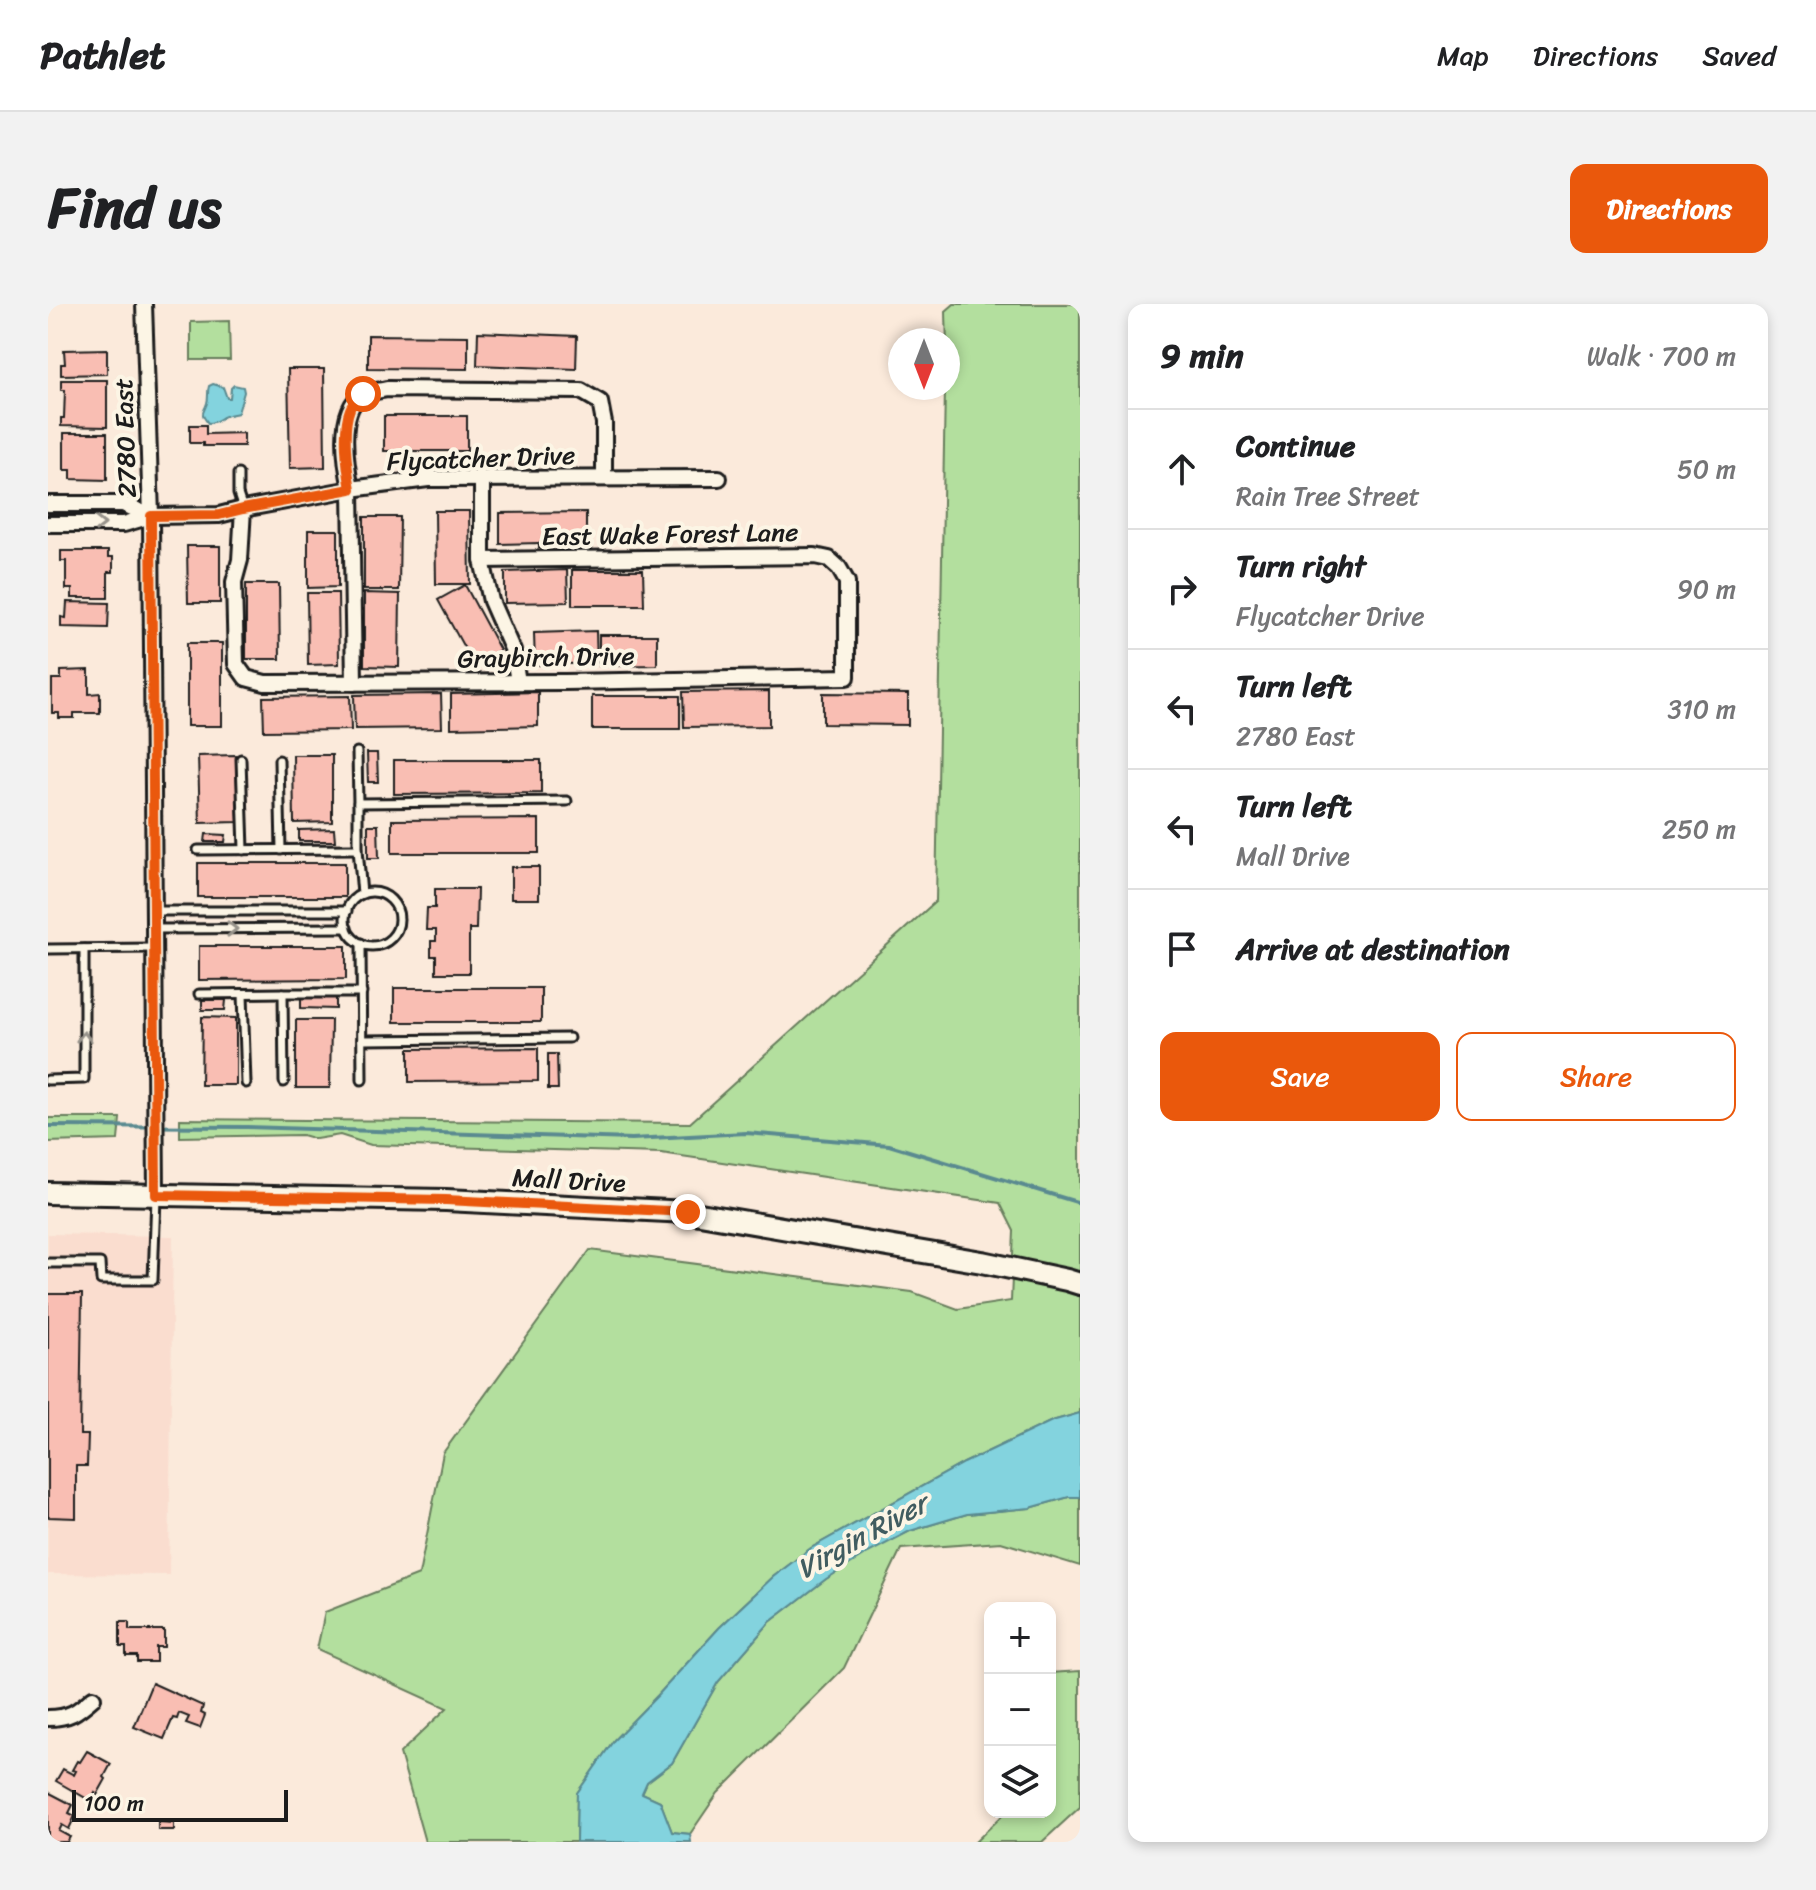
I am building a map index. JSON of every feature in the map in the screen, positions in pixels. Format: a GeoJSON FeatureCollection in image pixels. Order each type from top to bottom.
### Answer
{"type":"FeatureCollection","features":[{"type":"Feature","properties":{"kind":"main road","name":"Mall Drive"},"geometry":{"type":"LineString","coordinates":[[48,1193],[446,1200],[688,1212],[982,1262],[1080,1284]]}},
{"type":"Feature","properties":{"kind":"street","name":"2780 East"},"geometry":{"type":"LineString","coordinates":[[144,304],[151,516],[156,1195]]}},
{"type":"Feature","properties":{"kind":"street"},"geometry":{"type":"LineString","coordinates":[[354,683],[347,424],[350,406],[363,394],[387,389],[581,391],[600,402],[604,423],[604,478]]}},
{"type":"Feature","properties":{"kind":"street"},"geometry":{"type":"LineString","coordinates":[[482,478],[482,560],[491,601],[513,651],[518,682]]}},
{"type":"Feature","properties":{"kind":"street","name":"Flycatcher Drive"},"geometry":{"type":"LineString","coordinates":[[48,524],[124,524],[151,516],[219,515],[351,489],[428,479],[719,478]]}},
{"type":"Feature","properties":{"kind":"street","name":"Flycatcher Drive"},"geometry":{"type":"LineString","coordinates":[[48,504],[123,504],[151,516]]}},
{"type":"Feature","properties":{"kind":"street","name":"Graybirch Drive"},"geometry":{"type":"LineString","coordinates":[[243,509],[240,560],[234,582],[234,613],[236,664],[246,678],[265,683],[354,683],[847,677]]}},
{"type":"Feature","properties":{"kind":"street","name":"East Wake Forest Lane"},"geometry":{"type":"LineString","coordinates":[[482,560],[815,556],[829,559],[847,582],[847,677]]}},
{"type":"Feature","properties":{"kind":"street"},"geometry":{"type":"LineString","coordinates":[[48,1718],[64,1718],[79,1711],[93,1698]]}},
{"type":"Feature","properties":{"kind":"lane"},"geometry":{"type":"LineString","coordinates":[[238,474],[238,494],[243,509]]}},
{"type":"Feature","properties":{"kind":"lane"},"geometry":{"type":"LineString","coordinates":[[357,752],[358,849],[362,894]]}},
{"type":"Feature","properties":{"kind":"lane"},"geometry":{"type":"LineString","coordinates":[[241,759],[244,850]]}},
{"type":"Feature","properties":{"kind":"lane"},"geometry":{"type":"LineString","coordinates":[[279,760],[281,850]]}},
{"type":"Feature","properties":{"kind":"lane"},"geometry":{"type":"LineString","coordinates":[[358,803],[567,801]]}},
{"type":"Feature","properties":{"kind":"lane"},"geometry":{"type":"LineString","coordinates":[[198,850],[358,849]]}},
{"type":"Feature","properties":{"kind":"lane"},"geometry":{"type":"LineString","coordinates":[[380,893],[394,903],[400,919],[398,928],[387,942],[370,946],[350,934],[347,911],[362,894],[380,893]]}},
{"type":"Feature","properties":{"kind":"lane"},"geometry":{"type":"LineString","coordinates":[[154,911],[347,911]]}},
{"type":"Feature","properties":{"kind":"lane"},"geometry":{"type":"LineString","coordinates":[[154,929],[347,928]]}},
{"type":"Feature","properties":{"kind":"lane"},"geometry":{"type":"LineString","coordinates":[[361,943],[362,1080]]}},
{"type":"Feature","properties":{"kind":"lane"},"geometry":{"type":"LineString","coordinates":[[48,949],[154,948]]}},
{"type":"Feature","properties":{"kind":"lane"},"geometry":{"type":"LineString","coordinates":[[48,1080],[84,1079],[84,949]]}},
{"type":"Feature","properties":{"kind":"lane"},"geometry":{"type":"LineString","coordinates":[[283,993],[284,1082]]}},
{"type":"Feature","properties":{"kind":"lane"},"geometry":{"type":"LineString","coordinates":[[199,994],[362,993]]}},
{"type":"Feature","properties":{"kind":"lane"},"geometry":{"type":"LineString","coordinates":[[243,994],[246,1083]]}},
{"type":"Feature","properties":{"kind":"lane"},"geometry":{"type":"LineString","coordinates":[[362,1040],[569,1038]]}},
{"type":"Feature","properties":{"kind":"lane"},"geometry":{"type":"LineString","coordinates":[[48,1263],[100,1263],[101,1280],[153,1280],[156,1195]]}},
{"type":"Feature","properties":{"kind":"shaded area"},"geometry":{"type":"Polygon","coordinates":[[[48,1234],[173,1236],[169,1575],[48,1574],[48,1234]]]}},
{"type":"Feature","properties":{"kind":"green space"},"geometry":{"type":"Polygon","coordinates":[[[954,304],[1080,304],[1080,1413],[1052,1421],[964,1463],[811,1548],[773,1577],[719,1628],[614,1740],[577,1793],[576,1842],[425,1842],[400,1753],[447,1708],[317,1649],[325,1612],[419,1575],[443,1453],[590,1250],[912,1292],[958,1309],[1011,1301],[1014,1231],[1000,1203],[661,1153],[371,1145],[340,1135],[316,1139],[302,1135],[180,1137],[180,1119],[690,1123],[936,901],[945,400],[960,400],[960,328],[946,328],[946,311],[954,304]]]}},
{"type":"Feature","properties":{"kind":"green space"},"geometry":{"type":"Polygon","coordinates":[[[229,321],[230,360],[191,360],[191,322],[229,321]]]}},
{"type":"Feature","properties":{"kind":"green space"},"geometry":{"type":"Polygon","coordinates":[[[48,1118],[120,1118],[118,1140],[48,1142],[48,1118]]]}},
{"type":"Feature","properties":{"kind":"green space"},"geometry":{"type":"Polygon","coordinates":[[[1080,1497],[1080,1566],[1001,1542],[901,1549],[844,1668],[718,1793],[690,1834],[672,1832],[660,1801],[642,1793],[647,1782],[672,1763],[718,1682],[770,1622],[826,1579],[868,1552],[910,1531],[967,1514],[1030,1508],[1080,1497]]]}},
{"type":"Feature","properties":{"kind":"green space"},"geometry":{"type":"Polygon","coordinates":[[[1080,1671],[1080,1807],[1042,1842],[975,1842],[1000,1818],[1056,1818],[1056,1673],[1080,1671]]]}},
{"type":"Feature","properties":{"kind":"water"},"geometry":{"type":"Polygon","coordinates":[[[234,385],[243,387],[244,392],[238,413],[208,423],[203,413],[209,386],[223,387],[227,398],[230,398],[234,385]]]}},
{"type":"Feature","properties":{"kind":"water","name":"Virgin River"},"geometry":{"type":"Polygon","coordinates":[[[1080,1413],[1080,1497],[1030,1508],[967,1514],[910,1531],[826,1579],[770,1622],[718,1682],[672,1763],[647,1782],[642,1793],[660,1801],[672,1832],[690,1834],[691,1842],[576,1842],[577,1793],[614,1740],[719,1628],[773,1577],[811,1548],[964,1463],[1052,1421],[1080,1413]]]}},
{"type":"Feature","properties":{"kind":"building"},"geometry":{"type":"Polygon","coordinates":[[[478,332],[577,336],[576,369],[477,365],[478,332]]]}},
{"type":"Feature","properties":{"kind":"building"},"geometry":{"type":"Polygon","coordinates":[[[368,335],[468,336],[468,369],[368,368],[368,335]]]}},
{"type":"Feature","properties":{"kind":"building"},"geometry":{"type":"Polygon","coordinates":[[[107,349],[107,374],[61,375],[61,364],[65,364],[64,350],[107,349]]]}},
{"type":"Feature","properties":{"kind":"building"},"geometry":{"type":"Polygon","coordinates":[[[288,369],[324,369],[325,467],[290,468],[288,369]]]}},
{"type":"Feature","properties":{"kind":"building"},"geometry":{"type":"Polygon","coordinates":[[[61,380],[107,380],[107,427],[61,426],[65,390],[61,390],[61,380]]]}},
{"type":"Feature","properties":{"kind":"building"},"geometry":{"type":"Polygon","coordinates":[[[384,416],[467,416],[467,451],[384,451],[384,416]]]}},
{"type":"Feature","properties":{"kind":"building"},"geometry":{"type":"Polygon","coordinates":[[[190,425],[206,425],[206,434],[244,433],[244,446],[190,443],[190,425]]]}},
{"type":"Feature","properties":{"kind":"building"},"geometry":{"type":"Polygon","coordinates":[[[64,433],[107,433],[107,480],[71,479],[71,470],[64,470],[64,433]]]}},
{"type":"Feature","properties":{"kind":"building"},"geometry":{"type":"Polygon","coordinates":[[[435,511],[469,511],[470,584],[436,584],[435,511]]]}},
{"type":"Feature","properties":{"kind":"building"},"geometry":{"type":"Polygon","coordinates":[[[586,512],[586,543],[552,544],[552,548],[539,548],[539,543],[500,544],[500,513],[586,512]]]}},
{"type":"Feature","properties":{"kind":"building"},"geometry":{"type":"Polygon","coordinates":[[[364,517],[400,517],[399,590],[364,590],[364,517]]]}},
{"type":"Feature","properties":{"kind":"building"},"geometry":{"type":"Polygon","coordinates":[[[308,530],[338,530],[338,587],[308,588],[308,530]]]}},
{"type":"Feature","properties":{"kind":"building"},"geometry":{"type":"Polygon","coordinates":[[[187,546],[220,546],[220,603],[188,603],[187,546]]]}},
{"type":"Feature","properties":{"kind":"building"},"geometry":{"type":"Polygon","coordinates":[[[61,551],[108,551],[108,557],[113,557],[113,572],[108,572],[108,598],[72,598],[72,589],[66,589],[66,561],[61,561],[61,551]]]}},
{"type":"Feature","properties":{"kind":"building"},"geometry":{"type":"Polygon","coordinates":[[[567,570],[568,602],[505,603],[505,572],[567,570]]]}},
{"type":"Feature","properties":{"kind":"building"},"geometry":{"type":"Polygon","coordinates":[[[572,570],[643,570],[644,605],[572,605],[572,570]]]}},
{"type":"Feature","properties":{"kind":"building"},"geometry":{"type":"Polygon","coordinates":[[[246,584],[279,584],[280,659],[246,659],[246,584]]]}},
{"type":"Feature","properties":{"kind":"building"},"geometry":{"type":"Polygon","coordinates":[[[465,585],[500,650],[473,664],[438,600],[465,585]]]}},
{"type":"Feature","properties":{"kind":"building"},"geometry":{"type":"Polygon","coordinates":[[[307,593],[338,593],[339,664],[308,665],[307,593]]]}},
{"type":"Feature","properties":{"kind":"building"},"geometry":{"type":"Polygon","coordinates":[[[364,593],[400,594],[399,667],[364,666],[364,593]]]}},
{"type":"Feature","properties":{"kind":"building"},"geometry":{"type":"Polygon","coordinates":[[[67,602],[109,603],[108,628],[61,627],[61,617],[66,618],[67,602]]]}},
{"type":"Feature","properties":{"kind":"building"},"geometry":{"type":"Polygon","coordinates":[[[596,631],[597,663],[535,665],[534,633],[596,631]]]}},
{"type":"Feature","properties":{"kind":"building"},"geometry":{"type":"Polygon","coordinates":[[[599,635],[657,635],[657,665],[599,666],[599,635]]]}},
{"type":"Feature","properties":{"kind":"building"},"geometry":{"type":"Polygon","coordinates":[[[187,643],[222,643],[222,726],[187,726],[187,643]]]}},
{"type":"Feature","properties":{"kind":"building"},"geometry":{"type":"Polygon","coordinates":[[[89,670],[89,694],[100,693],[100,713],[74,713],[74,718],[59,718],[59,713],[52,713],[52,679],[61,679],[61,671],[89,670]]]}},
{"type":"Feature","properties":{"kind":"building"},"geometry":{"type":"Polygon","coordinates":[[[769,691],[769,726],[684,727],[683,692],[769,691]]]}},
{"type":"Feature","properties":{"kind":"building"},"geometry":{"type":"Polygon","coordinates":[[[538,692],[538,726],[451,728],[451,694],[538,692]]]}},
{"type":"Feature","properties":{"kind":"building"},"geometry":{"type":"Polygon","coordinates":[[[823,693],[908,694],[908,725],[823,724],[823,693]]]}},
{"type":"Feature","properties":{"kind":"building"},"geometry":{"type":"Polygon","coordinates":[[[441,694],[442,728],[355,729],[354,695],[441,694]]]}},
{"type":"Feature","properties":{"kind":"building"},"geometry":{"type":"Polygon","coordinates":[[[350,696],[351,730],[264,731],[263,697],[350,696]]]}},
{"type":"Feature","properties":{"kind":"building"},"geometry":{"type":"Polygon","coordinates":[[[592,696],[680,696],[680,729],[592,729],[592,696]]]}},
{"type":"Feature","properties":{"kind":"building"},"geometry":{"type":"Polygon","coordinates":[[[367,753],[377,753],[378,782],[368,782],[367,753]]]}},
{"type":"Feature","properties":{"kind":"building"},"geometry":{"type":"Polygon","coordinates":[[[236,755],[238,822],[200,823],[198,756],[236,755]]]}},
{"type":"Feature","properties":{"kind":"building"},"geometry":{"type":"Polygon","coordinates":[[[293,755],[332,755],[332,822],[294,823],[293,755]]]}},
{"type":"Feature","properties":{"kind":"building"},"geometry":{"type":"Polygon","coordinates":[[[394,760],[541,760],[541,793],[394,794],[394,760]]]}},
{"type":"Feature","properties":{"kind":"building"},"geometry":{"type":"Polygon","coordinates":[[[539,819],[539,853],[392,853],[392,820],[539,819]]]}},
{"type":"Feature","properties":{"kind":"building"},"geometry":{"type":"Polygon","coordinates":[[[368,825],[378,825],[379,858],[368,858],[368,825]]]}},
{"type":"Feature","properties":{"kind":"building"},"geometry":{"type":"Polygon","coordinates":[[[334,829],[335,841],[299,841],[299,830],[334,829]]]}},
{"type":"Feature","properties":{"kind":"building"},"geometry":{"type":"Polygon","coordinates":[[[206,834],[226,835],[225,842],[205,842],[206,834]]]}},
{"type":"Feature","properties":{"kind":"building"},"geometry":{"type":"Polygon","coordinates":[[[198,863],[345,863],[345,897],[198,897],[198,863]]]}},
{"type":"Feature","properties":{"kind":"building"},"geometry":{"type":"Polygon","coordinates":[[[511,867],[539,867],[539,899],[511,899],[511,867]]]}},
{"type":"Feature","properties":{"kind":"building"},"geometry":{"type":"Polygon","coordinates":[[[435,889],[477,889],[476,929],[469,929],[469,973],[436,973],[436,956],[431,956],[431,941],[436,941],[436,930],[426,930],[427,908],[435,908],[435,889]]]}},
{"type":"Feature","properties":{"kind":"building"},"geometry":{"type":"Polygon","coordinates":[[[199,946],[346,946],[346,979],[199,980],[199,946]]]}},
{"type":"Feature","properties":{"kind":"building"},"geometry":{"type":"Polygon","coordinates":[[[394,988],[541,988],[541,1022],[394,1022],[394,988]]]}},
{"type":"Feature","properties":{"kind":"building"},"geometry":{"type":"Polygon","coordinates":[[[301,997],[336,998],[336,1009],[301,1008],[301,997]]]}},
{"type":"Feature","properties":{"kind":"building"},"geometry":{"type":"Polygon","coordinates":[[[202,1000],[226,1000],[225,1010],[202,1010],[202,1000]]]}},
{"type":"Feature","properties":{"kind":"building"},"geometry":{"type":"Polygon","coordinates":[[[202,1017],[236,1018],[236,1085],[201,1085],[202,1017]]]}},
{"type":"Feature","properties":{"kind":"building"},"geometry":{"type":"Polygon","coordinates":[[[296,1020],[331,1020],[330,1088],[296,1088],[296,1020]]]}},
{"type":"Feature","properties":{"kind":"building"},"geometry":{"type":"Polygon","coordinates":[[[538,1048],[538,1081],[409,1082],[409,1049],[538,1048]]]}},
{"type":"Feature","properties":{"kind":"building"},"geometry":{"type":"Polygon","coordinates":[[[548,1054],[557,1054],[558,1089],[548,1089],[548,1054]]]}},
{"type":"Feature","properties":{"kind":"building"},"geometry":{"type":"Polygon","coordinates":[[[48,1294],[82,1294],[80,1435],[88,1435],[87,1466],[76,1466],[76,1518],[48,1517],[48,1294]]]}},
{"type":"Feature","properties":{"kind":"building"},"geometry":{"type":"Polygon","coordinates":[[[120,1622],[129,1622],[129,1630],[164,1630],[164,1647],[156,1647],[156,1662],[137,1662],[137,1656],[126,1656],[126,1647],[120,1647],[120,1622]]]}},
{"type":"Feature","properties":{"kind":"building"},"geometry":{"type":"Polygon","coordinates":[[[152,1683],[203,1706],[201,1713],[205,1715],[200,1728],[186,1723],[189,1717],[179,1713],[177,1719],[173,1718],[164,1739],[134,1727],[152,1683]]]}},
{"type":"Feature","properties":{"kind":"building"},"geometry":{"type":"Polygon","coordinates":[[[87,1751],[111,1764],[104,1777],[106,1779],[91,1801],[56,1781],[63,1769],[74,1775],[76,1771],[72,1770],[87,1751]]]}},
{"type":"Feature","properties":{"kind":"building"},"geometry":{"type":"Polygon","coordinates":[[[48,1792],[73,1805],[69,1813],[75,1816],[69,1829],[62,1825],[59,1831],[70,1837],[67,1842],[48,1842],[48,1792]]]}},
{"type":"Feature","properties":{"kind":"building"},"geometry":{"type":"Polygon","coordinates":[[[158,1822],[174,1823],[174,1830],[158,1830],[158,1822]]]}},
{"type":"Feature","properties":{"kind":"waterway"},"geometry":{"type":"LineString","coordinates":[[48,1126],[247,1127],[632,1139],[746,1133],[889,1145],[1080,1203]]}},
{"type":"Feature","properties":{"kind":"route"},"geometry":{"type":"LineString","coordinates":[[363,394],[350,406],[347,424],[346,464],[351,489],[219,515],[151,516],[156,1195],[446,1200],[688,1212]]}}]}
